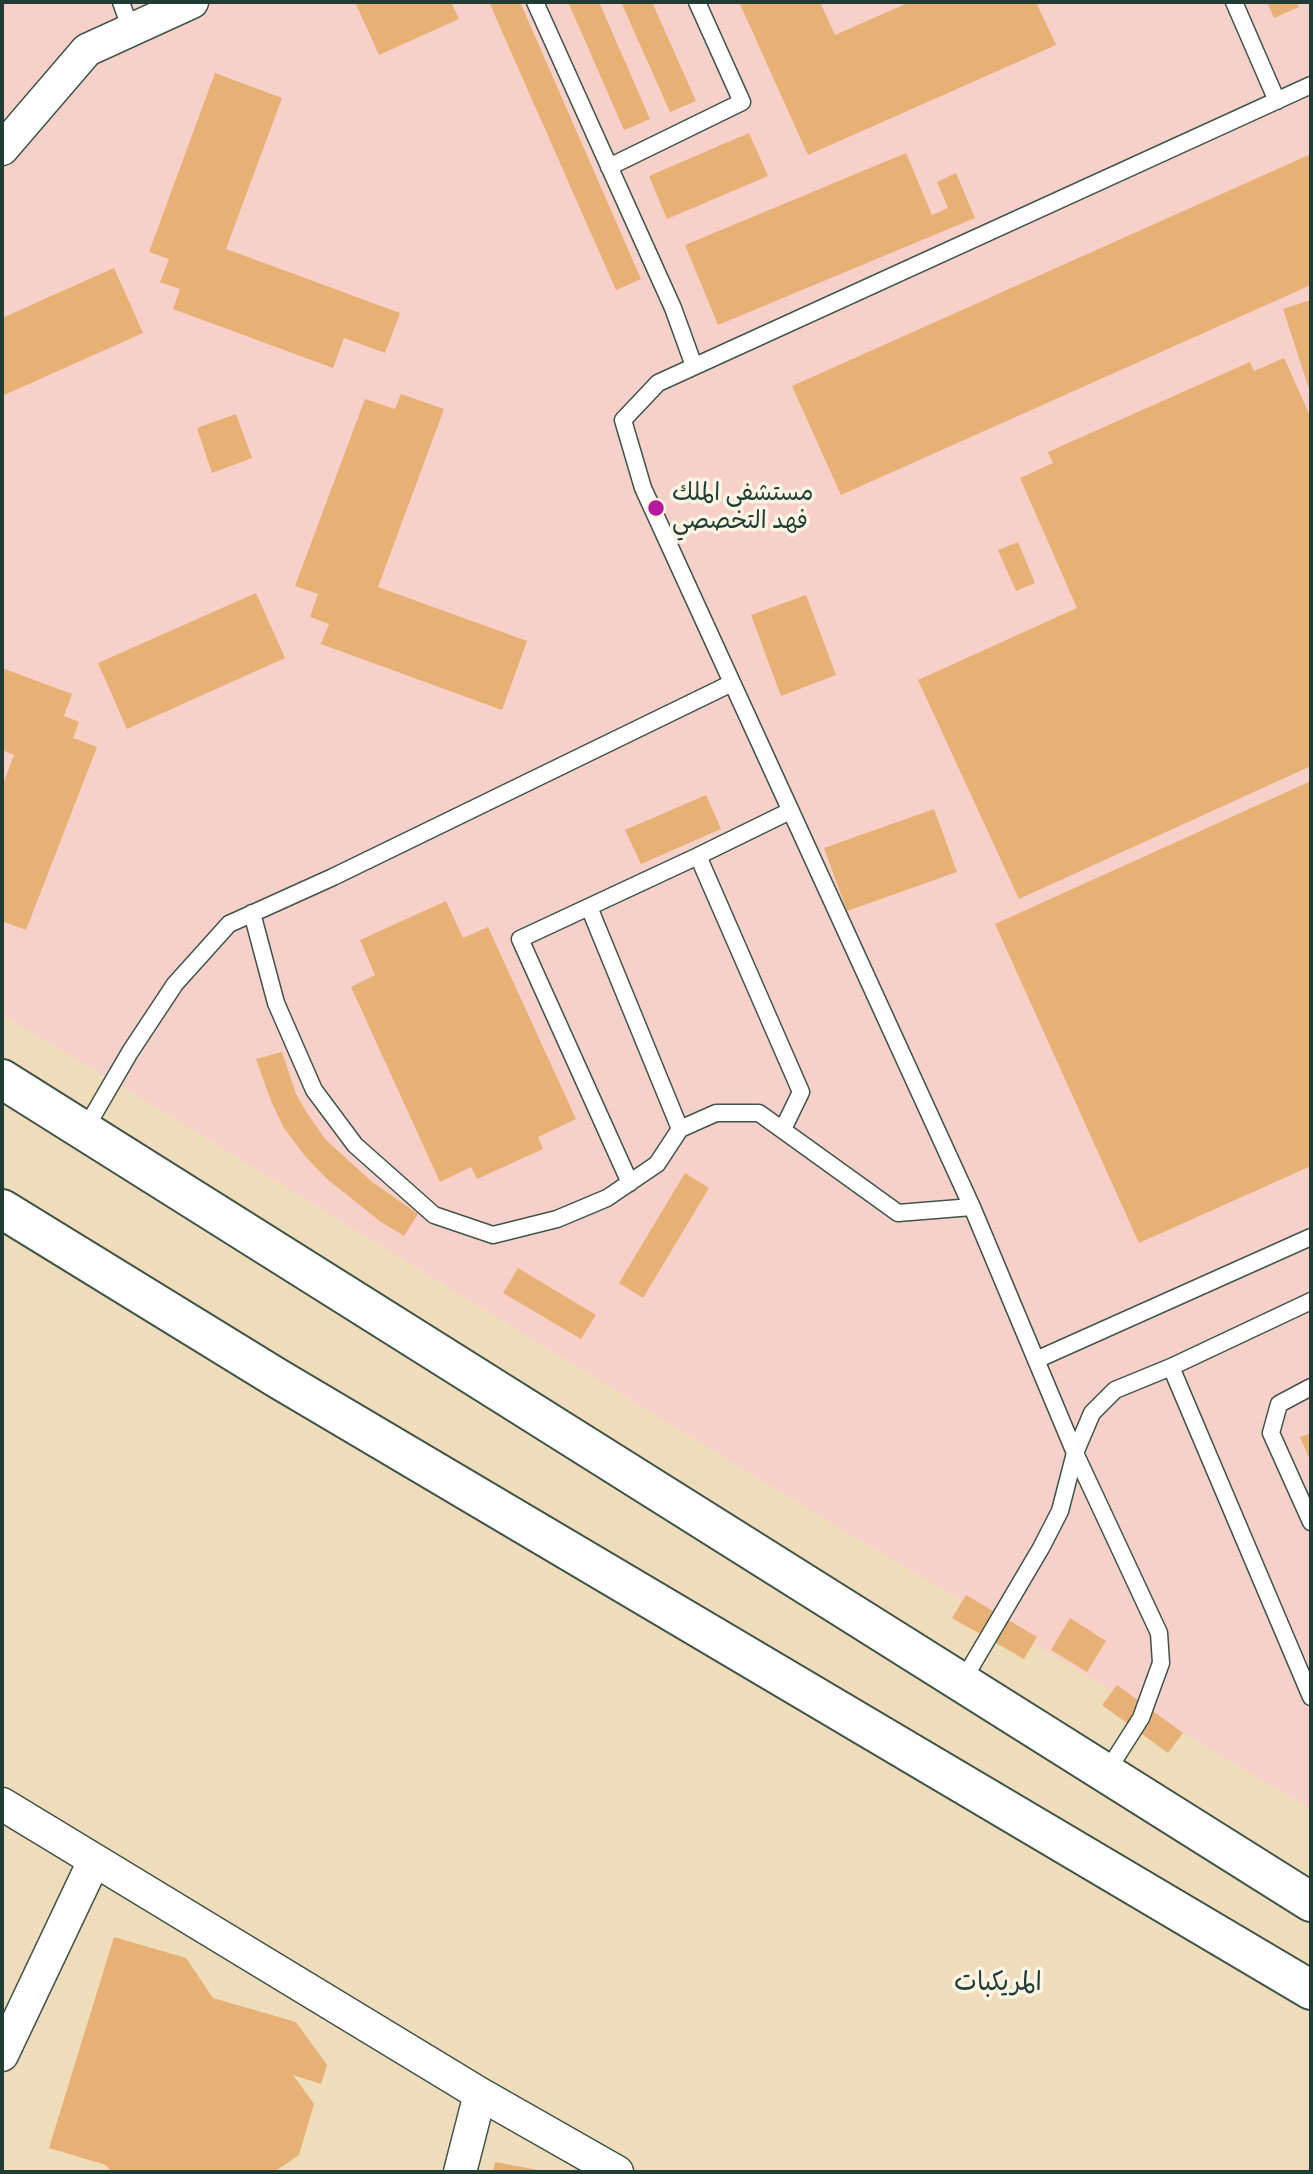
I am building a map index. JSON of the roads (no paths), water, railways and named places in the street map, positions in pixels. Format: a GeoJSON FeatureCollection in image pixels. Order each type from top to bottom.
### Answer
{"type":"FeatureCollection","features":[{"type":"Feature","properties":{"kind":"street"},"geometry":{"type":"LineString","coordinates":[[2,149],[88,50],[126,16],[192,2]]}},
{"type":"Feature","properties":{"kind":"street"},"geometry":{"type":"LineString","coordinates":[[3,1083],[84,1131],[1311,1902]]}},
{"type":"Feature","properties":{"kind":"street"},"geometry":{"type":"LineString","coordinates":[[2,1209],[277,1378],[1305,1982]]}},
{"type":"Feature","properties":{"kind":"street"},"geometry":{"type":"LineString","coordinates":[[2,1804],[480,2094],[617,2172]]}},
{"type":"Feature","properties":{"kind":"street"},"geometry":{"type":"LineString","coordinates":[[2,2055],[94,1861]]}},
{"type":"Feature","properties":{"kind":"street"},"geometry":{"type":"LineString","coordinates":[[460,2172],[480,2094]]}},
{"type":"Feature","properties":{"kind":"lane"},"geometry":{"type":"LineString","coordinates":[[535,2],[673,308],[694,366]]}},
{"type":"Feature","properties":{"kind":"lane"},"geometry":{"type":"LineString","coordinates":[[609,167],[742,102],[697,2]]}},
{"type":"Feature","properties":{"kind":"lane"},"geometry":{"type":"LineString","coordinates":[[1234,2],[1278,101]]}},
{"type":"Feature","properties":{"kind":"lane"},"geometry":{"type":"LineString","coordinates":[[1106,1773],[1141,1718],[1161,1663],[1159,1633],[1076,1453],[972,1207],[643,488],[623,420],[658,383],[1311,85]]}},
{"type":"Feature","properties":{"kind":"lane"},"geometry":{"type":"LineString","coordinates":[[84,1131],[130,1052],[176,984],[229,924],[333,877],[732,683]]}},
{"type":"Feature","properties":{"kind":"lane"},"geometry":{"type":"LineString","coordinates":[[630,1183],[520,939],[790,811]]}},
{"type":"Feature","properties":{"kind":"lane"},"geometry":{"type":"LineString","coordinates":[[698,856],[801,1092],[783,1129]]}},
{"type":"Feature","properties":{"kind":"lane"},"geometry":{"type":"LineString","coordinates":[[589,907],[680,1129]]}},
{"type":"Feature","properties":{"kind":"lane"},"geometry":{"type":"LineString","coordinates":[[252,913],[276,1003],[314,1090],[355,1146],[434,1215],[493,1235],[557,1219],[607,1198],[630,1183],[657,1164],[680,1129],[716,1113],[760,1113],[898,1213],[972,1207]]}},
{"type":"Feature","properties":{"kind":"lane"},"geometry":{"type":"LineString","coordinates":[[1036,1360],[1311,1237]]}},
{"type":"Feature","properties":{"kind":"lane"},"geometry":{"type":"LineString","coordinates":[[962,1682],[1060,1511],[1076,1453],[1092,1413],[1115,1390],[1171,1367],[1311,1301]]}},
{"type":"Feature","properties":{"kind":"lane"},"geometry":{"type":"LineString","coordinates":[[1171,1367],[1311,1697]]}},
{"type":"Feature","properties":{"kind":"lane"},"geometry":{"type":"LineString","coordinates":[[1311,1387],[1279,1404],[1271,1433],[1311,1522]]}},
{"type":"Feature","properties":{"kind":"place","name":"مستشفى الملك فهد التخصصي"},"geometry":{"type":"Point","coordinates":[656,508]}},
{"type":"Feature","properties":{"kind":"district","name":"المريكبات"},"geometry":{"type":"Point","coordinates":[998,1983]}}]}
